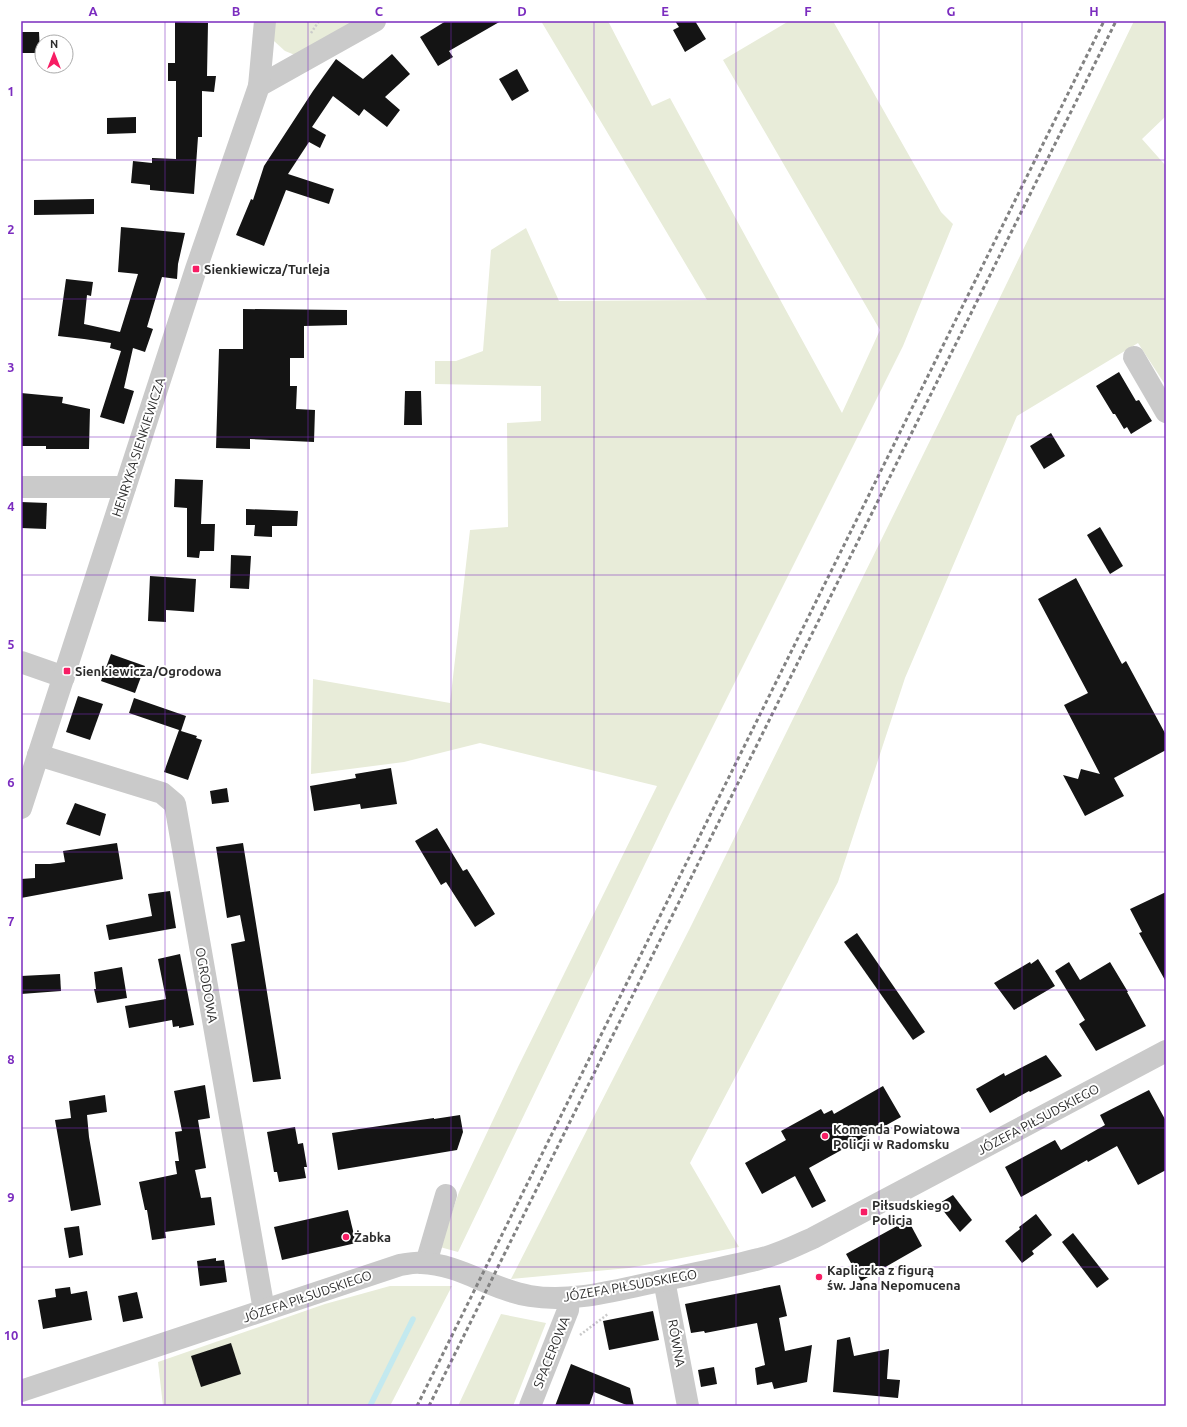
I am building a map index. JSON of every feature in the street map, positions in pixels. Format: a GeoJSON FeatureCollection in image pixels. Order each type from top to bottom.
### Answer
{"type":"FeatureCollection","features":[{"type":"Feature","properties":{"kind":"street","name":"HENRYKA SIENKIEWICZA"},"geometry":{"type":"LineString","coordinates":[[21,808],[196,269],[259,86],[265,21]]}},
{"type":"Feature","properties":{"kind":"street"},"geometry":{"type":"LineString","coordinates":[[259,86],[375,21]]}},
{"type":"Feature","properties":{"kind":"street"},"geometry":{"type":"LineString","coordinates":[[1134,357],[1166,412]]}},
{"type":"Feature","properties":{"kind":"street"},"geometry":{"type":"LineString","coordinates":[[21,487],[125,487]]}},
{"type":"Feature","properties":{"kind":"street"},"geometry":{"type":"LineString","coordinates":[[21,662],[64,677]]}},
{"type":"Feature","properties":{"kind":"street","name":"OGRODOWA"},"geometry":{"type":"LineString","coordinates":[[38,755],[162,793],[175,804],[264,1310]]}},
{"type":"Feature","properties":{"kind":"street","name":"JÓZEFA PIŁSUDSKIEGO"},"geometry":{"type":"LineString","coordinates":[[21,1391],[400,1265],[413,1263],[438,1264],[515,1293],[531,1296],[569,1298],[664,1280],[760,1259],[785,1251],[813,1238],[1166,1051]]}},
{"type":"Feature","properties":{"kind":"street"},"geometry":{"type":"LineString","coordinates":[[426,1263],[446,1195]]}},
{"type":"Feature","properties":{"kind":"street","name":"RÓWNA"},"geometry":{"type":"LineString","coordinates":[[664,1280],[688,1406]]}},
{"type":"Feature","properties":{"kind":"street","name":"SPACEROWA"},"geometry":{"type":"LineString","coordinates":[[530,1406],[568,1310],[569,1298]]}},
{"type":"Feature","properties":{"kind":"green space"},"geometry":{"type":"Polygon","coordinates":[[[273,21],[358,21],[295,55],[285,51],[274,41],[273,21]]]}},
{"type":"Feature","properties":{"kind":"green space"},"geometry":{"type":"Polygon","coordinates":[[[541,21],[608,21],[652,106],[670,98],[842,413],[880,330],[723,60],[789,21],[833,21],[941,212],[953,224],[903,346],[671,810],[458,1252],[440,1247],[459,1192],[518,1067],[657,786],[480,743],[404,762],[311,774],[313,679],[450,703],[470,530],[508,527],[507,423],[541,421],[541,386],[435,384],[435,361],[456,361],[483,351],[491,250],[526,228],[559,301],[707,300],[541,21]]]}},
{"type":"Feature","properties":{"kind":"green space"},"geometry":{"type":"Polygon","coordinates":[[[1134,21],[1166,21],[1166,116],[1142,139],[1166,166],[1166,386],[1138,343],[1017,416],[905,678],[838,882],[690,1163],[739,1247],[629,1268],[511,1279],[691,926],[955,390],[1134,21]]]}},
{"type":"Feature","properties":{"kind":"green space"},"geometry":{"type":"Polygon","coordinates":[[[390,1286],[452,1286],[390,1406],[163,1406],[158,1362],[325,1304],[390,1286]]]}},
{"type":"Feature","properties":{"kind":"green space"},"geometry":{"type":"Polygon","coordinates":[[[501,1314],[546,1323],[513,1406],[458,1406],[501,1314]]]}},
{"type":"Feature","properties":{"kind":"building"},"geometry":{"type":"Polygon","coordinates":[[[446,21],[501,21],[449,51],[453,57],[438,66],[420,37],[446,21]]]}},
{"type":"Feature","properties":{"kind":"building"},"geometry":{"type":"Polygon","coordinates":[[[675,21],[695,21],[706,39],[685,52],[673,30],[679,27],[675,21]]]}},
{"type":"Feature","properties":{"kind":"building"},"geometry":{"type":"Polygon","coordinates":[[[175,22],[208,23],[207,76],[216,76],[214,92],[202,91],[202,137],[198,137],[194,194],[150,190],[150,185],[131,183],[133,161],[152,163],[152,158],[176,159],[176,81],[168,81],[168,63],[175,63],[175,22]]]}},
{"type":"Feature","properties":{"kind":"building"},"geometry":{"type":"Polygon","coordinates":[[[21,32],[39,32],[39,34],[34,34],[34,53],[21,53],[21,32]]]}},
{"type":"Feature","properties":{"kind":"building"},"geometry":{"type":"Polygon","coordinates":[[[392,54],[410,74],[385,97],[400,110],[387,127],[364,109],[359,116],[333,96],[312,127],[326,135],[320,148],[309,142],[288,174],[334,189],[329,204],[286,190],[264,246],[236,235],[251,199],[253,200],[264,166],[313,91],[336,59],[363,79],[392,54]]]}},
{"type":"Feature","properties":{"kind":"building"},"geometry":{"type":"Polygon","coordinates":[[[517,69],[529,91],[512,101],[499,79],[517,69]]]}},
{"type":"Feature","properties":{"kind":"building"},"geometry":{"type":"Polygon","coordinates":[[[136,117],[136,133],[107,134],[107,118],[136,117]]]}},
{"type":"Feature","properties":{"kind":"building"},"geometry":{"type":"Polygon","coordinates":[[[94,199],[94,214],[34,215],[34,200],[94,199]]]}},
{"type":"Feature","properties":{"kind":"building"},"geometry":{"type":"Polygon","coordinates":[[[121,227],[185,233],[178,264],[177,279],[162,277],[147,327],[153,329],[145,352],[133,348],[124,388],[134,391],[124,424],[100,417],[121,351],[110,348],[111,343],[58,336],[66,279],[93,282],[91,296],[87,295],[84,324],[120,332],[138,274],[118,272],[121,227]]]}},
{"type":"Feature","properties":{"kind":"building"},"geometry":{"type":"Polygon","coordinates":[[[243,309],[347,310],[347,325],[304,326],[304,358],[290,358],[290,386],[297,386],[296,409],[315,410],[314,442],[250,439],[250,449],[216,448],[219,349],[243,349],[243,309]]]}},
{"type":"Feature","properties":{"kind":"building"},"geometry":{"type":"Polygon","coordinates":[[[1119,372],[1136,401],[1139,400],[1152,421],[1131,434],[1127,427],[1124,429],[1115,414],[1113,414],[1096,386],[1119,372]]]}},
{"type":"Feature","properties":{"kind":"building"},"geometry":{"type":"Polygon","coordinates":[[[405,391],[421,391],[422,425],[404,425],[405,391]]]}},
{"type":"Feature","properties":{"kind":"building"},"geometry":{"type":"Polygon","coordinates":[[[21,393],[63,397],[62,403],[90,409],[89,449],[46,449],[46,446],[21,446],[21,393]]]}},
{"type":"Feature","properties":{"kind":"building"},"geometry":{"type":"Polygon","coordinates":[[[1051,433],[1065,456],[1044,469],[1030,446],[1051,433]]]}},
{"type":"Feature","properties":{"kind":"building"},"geometry":{"type":"Polygon","coordinates":[[[175,479],[203,480],[201,524],[215,524],[214,551],[200,551],[199,558],[187,557],[187,508],[174,507],[175,479]]]}},
{"type":"Feature","properties":{"kind":"building"},"geometry":{"type":"Polygon","coordinates":[[[21,502],[47,503],[46,529],[21,528],[21,502]]]}},
{"type":"Feature","properties":{"kind":"building"},"geometry":{"type":"Polygon","coordinates":[[[246,509],[298,511],[297,526],[272,526],[272,537],[254,536],[255,525],[246,525],[246,509]]]}},
{"type":"Feature","properties":{"kind":"building"},"geometry":{"type":"Polygon","coordinates":[[[1100,527],[1123,566],[1110,574],[1087,535],[1100,527]]]}},
{"type":"Feature","properties":{"kind":"building"},"geometry":{"type":"Polygon","coordinates":[[[231,555],[251,556],[249,589],[230,588],[231,555]]]}},
{"type":"Feature","properties":{"kind":"building"},"geometry":{"type":"Polygon","coordinates":[[[150,576],[196,579],[194,612],[166,610],[166,622],[148,621],[150,576]]]}},
{"type":"Feature","properties":{"kind":"building"},"geometry":{"type":"Polygon","coordinates":[[[1076,578],[1122,664],[1126,661],[1166,735],[1166,750],[1114,778],[1124,796],[1085,816],[1063,775],[1078,779],[1081,769],[1100,774],[1064,705],[1088,693],[1038,599],[1076,578]]]}},
{"type":"Feature","properties":{"kind":"building"},"geometry":{"type":"Polygon","coordinates":[[[111,654],[145,666],[135,693],[101,681],[111,654]]]}},
{"type":"Feature","properties":{"kind":"building"},"geometry":{"type":"Polygon","coordinates":[[[78,696],[103,704],[90,740],[66,732],[78,696]]]}},
{"type":"Feature","properties":{"kind":"building"},"geometry":{"type":"Polygon","coordinates":[[[134,698],[186,716],[181,731],[197,736],[196,738],[202,740],[188,780],[164,772],[179,730],[129,713],[134,698]]]}},
{"type":"Feature","properties":{"kind":"building"},"geometry":{"type":"Polygon","coordinates":[[[391,768],[397,804],[361,809],[360,804],[314,811],[310,786],[356,778],[355,774],[391,768]]]}},
{"type":"Feature","properties":{"kind":"building"},"geometry":{"type":"Polygon","coordinates":[[[227,788],[229,802],[212,804],[210,791],[227,788]]]}},
{"type":"Feature","properties":{"kind":"building"},"geometry":{"type":"Polygon","coordinates":[[[75,803],[106,814],[100,836],[66,824],[75,803]]]}},
{"type":"Feature","properties":{"kind":"building"},"geometry":{"type":"Polygon","coordinates":[[[437,828],[463,871],[467,869],[495,914],[475,927],[446,882],[441,885],[415,841],[437,828]]]}},
{"type":"Feature","properties":{"kind":"building"},"geometry":{"type":"Polygon","coordinates":[[[117,843],[123,879],[21,898],[21,879],[35,878],[35,864],[65,862],[63,851],[117,843]]]}},
{"type":"Feature","properties":{"kind":"building"},"geometry":{"type":"Polygon","coordinates":[[[243,843],[281,1079],[253,1082],[231,944],[245,941],[240,915],[227,918],[216,847],[243,843]]]}},
{"type":"Feature","properties":{"kind":"building"},"geometry":{"type":"Polygon","coordinates":[[[170,891],[176,928],[109,940],[106,925],[152,916],[148,894],[170,891]]]}},
{"type":"Feature","properties":{"kind":"building"},"geometry":{"type":"Polygon","coordinates":[[[1166,892],[1166,982],[1139,933],[1142,932],[1130,909],[1166,892]]]}},
{"type":"Feature","properties":{"kind":"building"},"geometry":{"type":"Polygon","coordinates":[[[857,933],[925,1032],[913,1040],[844,942],[857,933]]]}},
{"type":"Feature","properties":{"kind":"building"},"geometry":{"type":"Polygon","coordinates":[[[180,954],[194,1025],[179,1028],[179,1026],[173,1027],[172,1020],[129,1028],[125,1006],[166,999],[158,959],[180,954]]]}},
{"type":"Feature","properties":{"kind":"building"},"geometry":{"type":"Polygon","coordinates":[[[1038,959],[1055,986],[1014,1010],[994,983],[1038,959]]]}},
{"type":"Feature","properties":{"kind":"building"},"geometry":{"type":"Polygon","coordinates":[[[1069,962],[1080,980],[1110,962],[1146,1026],[1096,1051],[1079,1024],[1085,1020],[1055,971],[1069,962]]]}},
{"type":"Feature","properties":{"kind":"building"},"geometry":{"type":"Polygon","coordinates":[[[122,967],[127,998],[97,1003],[94,989],[96,989],[94,972],[122,967]]]}},
{"type":"Feature","properties":{"kind":"building"},"geometry":{"type":"Polygon","coordinates":[[[60,974],[61,991],[21,994],[21,976],[60,974]]]}},
{"type":"Feature","properties":{"kind":"building"},"geometry":{"type":"Polygon","coordinates":[[[1046,1055],[1062,1076],[1030,1092],[1029,1091],[990,1113],[976,1089],[1004,1073],[1005,1076],[1046,1055]]]}},
{"type":"Feature","properties":{"kind":"building"},"geometry":{"type":"Polygon","coordinates":[[[205,1085],[210,1118],[198,1120],[206,1168],[195,1170],[201,1198],[211,1197],[215,1225],[165,1232],[166,1238],[152,1240],[147,1210],[145,1210],[139,1182],[177,1174],[175,1161],[179,1161],[175,1132],[182,1131],[174,1091],[205,1085]]]}},
{"type":"Feature","properties":{"kind":"building","name":"Komenda Powiatowa Policji w Radomsku"},"geometry":{"type":"Polygon","coordinates":[[[883,1086],[901,1117],[809,1168],[826,1201],[812,1208],[795,1176],[762,1194],[745,1163],[786,1140],[781,1131],[821,1109],[824,1114],[832,1110],[834,1114],[883,1086]]]}},
{"type":"Feature","properties":{"kind":"building"},"geometry":{"type":"Polygon","coordinates":[[[1149,1090],[1166,1121],[1166,1170],[1138,1185],[1117,1146],[1088,1162],[1087,1160],[1021,1197],[1005,1167],[1055,1140],[1061,1150],[1105,1125],[1100,1115],[1149,1090]]]}},
{"type":"Feature","properties":{"kind":"building"},"geometry":{"type":"Polygon","coordinates":[[[105,1095],[107,1112],[87,1115],[89,1137],[101,1205],[71,1211],[55,1120],[71,1118],[69,1101],[105,1095]]]}},
{"type":"Feature","properties":{"kind":"building"},"geometry":{"type":"Polygon","coordinates":[[[460,1115],[463,1132],[457,1150],[338,1170],[332,1133],[460,1115]]]}},
{"type":"Feature","properties":{"kind":"building"},"geometry":{"type":"Polygon","coordinates":[[[295,1127],[298,1144],[303,1143],[307,1167],[304,1167],[306,1178],[279,1182],[277,1172],[274,1172],[267,1132],[295,1127]]]}},
{"type":"Feature","properties":{"kind":"building"},"geometry":{"type":"Polygon","coordinates":[[[953,1195],[972,1220],[960,1232],[938,1204],[953,1195]]]}},
{"type":"Feature","properties":{"kind":"building"},"geometry":{"type":"Polygon","coordinates":[[[348,1210],[356,1243],[282,1260],[274,1227],[348,1210]]]}},
{"type":"Feature","properties":{"kind":"building"},"geometry":{"type":"Polygon","coordinates":[[[1036,1214],[1052,1235],[1032,1251],[1034,1254],[1022,1263],[1005,1241],[1020,1229],[1019,1227],[1036,1214]]]}},
{"type":"Feature","properties":{"kind":"building"},"geometry":{"type":"Polygon","coordinates":[[[908,1220],[922,1246],[861,1281],[846,1254],[908,1220]]]}},
{"type":"Feature","properties":{"kind":"building"},"geometry":{"type":"Polygon","coordinates":[[[79,1226],[83,1255],[69,1258],[64,1228],[79,1226]]]}},
{"type":"Feature","properties":{"kind":"building"},"geometry":{"type":"Polygon","coordinates":[[[1073,1233],[1109,1279],[1097,1288],[1062,1242],[1073,1233]]]}},
{"type":"Feature","properties":{"kind":"building"},"geometry":{"type":"Polygon","coordinates":[[[216,1258],[216,1261],[224,1260],[227,1282],[200,1286],[197,1261],[216,1258]]]}},
{"type":"Feature","properties":{"kind":"building"},"geometry":{"type":"Polygon","coordinates":[[[780,1285],[787,1316],[779,1318],[785,1351],[812,1345],[807,1382],[774,1389],[772,1382],[757,1385],[755,1368],[765,1365],[757,1323],[705,1333],[704,1331],[691,1333],[685,1304],[780,1285]]]}},
{"type":"Feature","properties":{"kind":"building"},"geometry":{"type":"Polygon","coordinates":[[[70,1287],[71,1294],[87,1291],[92,1320],[43,1329],[38,1300],[56,1297],[55,1289],[70,1287]]]}},
{"type":"Feature","properties":{"kind":"building"},"geometry":{"type":"Polygon","coordinates":[[[137,1292],[143,1318],[123,1322],[118,1296],[137,1292]]]}},
{"type":"Feature","properties":{"kind":"building"},"geometry":{"type":"Polygon","coordinates":[[[653,1311],[659,1340],[609,1350],[603,1321],[653,1311]]]}},
{"type":"Feature","properties":{"kind":"building"},"geometry":{"type":"Polygon","coordinates":[[[850,1337],[854,1356],[889,1349],[887,1379],[900,1380],[898,1398],[833,1392],[837,1340],[850,1337]]]}},
{"type":"Feature","properties":{"kind":"building"},"geometry":{"type":"Polygon","coordinates":[[[231,1343],[241,1374],[201,1387],[191,1356],[231,1343]]]}},
{"type":"Feature","properties":{"kind":"building"},"geometry":{"type":"Polygon","coordinates":[[[571,1364],[630,1388],[634,1406],[629,1406],[594,1392],[589,1406],[555,1406],[571,1364]]]}},
{"type":"Feature","properties":{"kind":"building"},"geometry":{"type":"Polygon","coordinates":[[[714,1367],[717,1384],[701,1387],[698,1370],[714,1367]]]}},
{"type":"Feature","properties":{"kind":"waterway"},"geometry":{"type":"LineString","coordinates":[[370,1406],[413,1319]]}},
{"type":"Feature","properties":{"kind":"railway"},"geometry":{"type":"LineString","coordinates":[[417,1406],[1104,21]]}},
{"type":"Feature","properties":{"kind":"railway"},"geometry":{"type":"LineString","coordinates":[[429,1406],[1116,21]]}},
{"type":"Feature","properties":{"kind":"place","name":"Sienkiewicza/Turleja"},"geometry":{"type":"Point","coordinates":[196,269]}},
{"type":"Feature","properties":{"kind":"place","name":"Sienkiewicza/Ogrodowa"},"geometry":{"type":"Point","coordinates":[67,671]}},
{"type":"Feature","properties":{"kind":"place","name":"Komenda Powiatowa Policji w Radomsku"},"geometry":{"type":"Point","coordinates":[825,1136]}},
{"type":"Feature","properties":{"kind":"place","name":"Piłsudskiego Policja"},"geometry":{"type":"Point","coordinates":[864,1212]}},
{"type":"Feature","properties":{"kind":"place","name":"Żabka"},"geometry":{"type":"Point","coordinates":[346,1237]}},
{"type":"Feature","properties":{"kind":"place","name":"Kapliczka z figurą św. Jana Nepomucena"},"geometry":{"type":"Point","coordinates":[819,1277]}}]}
